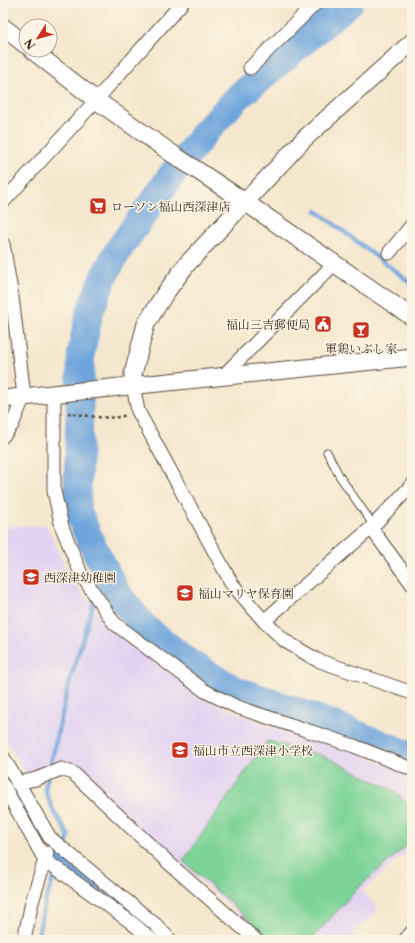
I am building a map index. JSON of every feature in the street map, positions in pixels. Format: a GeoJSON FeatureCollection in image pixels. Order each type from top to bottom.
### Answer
{"type":"FeatureCollection","features":[{"type":"Feature","properties":{"kind":"street"},"geometry":{"type":"LineString","coordinates":[[5,197],[96,100],[182,3]]}},
{"type":"Feature","properties":{"kind":"street"},"geometry":{"type":"LineString","coordinates":[[250,68],[316,3]]}},
{"type":"Feature","properties":{"kind":"street"},"geometry":{"type":"LineString","coordinates":[[3,27],[18,39]]}},
{"type":"Feature","properties":{"kind":"street"},"geometry":{"type":"LineString","coordinates":[[412,42],[303,140],[187,264],[160,300],[146,324],[133,374],[133,385],[138,411],[232,584],[264,621],[285,641],[317,660],[412,693]]}},
{"type":"Feature","properties":{"kind":"street"},"geometry":{"type":"LineString","coordinates":[[42,58],[96,100],[174,155],[412,317]]}},
{"type":"Feature","properties":{"kind":"street"},"geometry":{"type":"LineString","coordinates":[[389,253],[412,225]]}},
{"type":"Feature","properties":{"kind":"street"},"geometry":{"type":"LineString","coordinates":[[3,244],[12,297],[24,396],[12,424],[3,436]]}},
{"type":"Feature","properties":{"kind":"street"},"geometry":{"type":"LineString","coordinates":[[224,376],[334,264]]}},
{"type":"Feature","properties":{"kind":"street"},"geometry":{"type":"LineString","coordinates":[[3,399],[412,357]]}},
{"type":"Feature","properties":{"kind":"street"},"geometry":{"type":"LineString","coordinates":[[58,393],[54,491],[62,527],[81,574],[114,623],[205,691],[237,707],[354,746],[412,769]]}},
{"type":"Feature","properties":{"kind":"street"},"geometry":{"type":"LineString","coordinates":[[264,621],[372,527],[412,485]]}},
{"type":"Feature","properties":{"kind":"street"},"geometry":{"type":"LineString","coordinates":[[372,527],[412,584]]}},
{"type":"Feature","properties":{"kind":"street"},"geometry":{"type":"LineString","coordinates":[[3,757],[17,783],[54,841],[156,925],[170,940]]}},
{"type":"Feature","properties":{"kind":"street"},"geometry":{"type":"LineString","coordinates":[[17,783],[62,769],[73,773],[171,865],[256,940]]}},
{"type":"Feature","properties":{"kind":"street"},"geometry":{"type":"LineString","coordinates":[[3,785],[48,862],[132,923],[152,940]]}},
{"type":"Feature","properties":{"kind":"street"},"geometry":{"type":"LineString","coordinates":[[24,940],[32,902],[48,862],[54,841]]}},
{"type":"Feature","properties":{"kind":"street"},"geometry":{"type":"LineString","coordinates":[[405,940],[412,932]]}},
{"type":"Feature","properties":{"kind":"lane"},"geometry":{"type":"LineString","coordinates":[[327,452],[344,484],[372,527]]}},
{"type":"Feature","properties":{"kind":"path"},"geometry":{"type":"LineString","coordinates":[[64,413],[121,417],[138,411]]}},
{"type":"Feature","properties":{"kind":"shaded area","name":"福山市立西深津小学校"},"geometry":{"type":"Polygon","coordinates":[[[47,525],[68,575],[110,630],[204,698],[243,716],[275,728],[313,736],[412,775],[412,847],[362,891],[379,910],[352,933],[358,940],[268,940],[67,762],[27,774],[3,737],[3,527],[47,525]]]}},
{"type":"Feature","properties":{"kind":"green space"},"geometry":{"type":"Polygon","coordinates":[[[267,741],[324,756],[396,792],[412,810],[412,841],[358,888],[311,940],[272,940],[183,861],[267,741]]]}},
{"type":"Feature","properties":{"kind":"waterway"},"geometry":{"type":"LineString","coordinates":[[349,3],[238,97],[207,130],[171,176],[119,249],[104,276],[90,311],[81,353],[77,509],[90,540],[117,593],[145,628],[191,664],[236,690],[321,720],[412,756]]}},
{"type":"Feature","properties":{"kind":"waterway"},"geometry":{"type":"LineString","coordinates":[[317,211],[412,284]]}},
{"type":"Feature","properties":{"kind":"waterway"},"geometry":{"type":"LineString","coordinates":[[37,940],[45,902],[69,836],[52,808],[45,789],[68,687],[104,569]]}},
{"type":"Feature","properties":{"kind":"waterway"},"geometry":{"type":"LineString","coordinates":[[61,859],[79,871],[147,925],[161,940]]}},
{"type":"Feature","properties":{"kind":"place","name":"ローソン福山西深津店"},"geometry":{"type":"Point","coordinates":[98,206]}},
{"type":"Feature","properties":{"kind":"place","name":"福山三吉郵便局"},"geometry":{"type":"Point","coordinates":[323,324]}},
{"type":"Feature","properties":{"kind":"place","name":"軍鶏いぶし家"},"geometry":{"type":"Point","coordinates":[361,330]}},
{"type":"Feature","properties":{"kind":"place","name":"西深津幼稚園"},"geometry":{"type":"Point","coordinates":[31,577]}},
{"type":"Feature","properties":{"kind":"place","name":"福山マリヤ保育園"},"geometry":{"type":"Point","coordinates":[185,593]}},
{"type":"Feature","properties":{"kind":"place","name":"福山市立西深津小学校"},"geometry":{"type":"Point","coordinates":[180,750]}}]}
